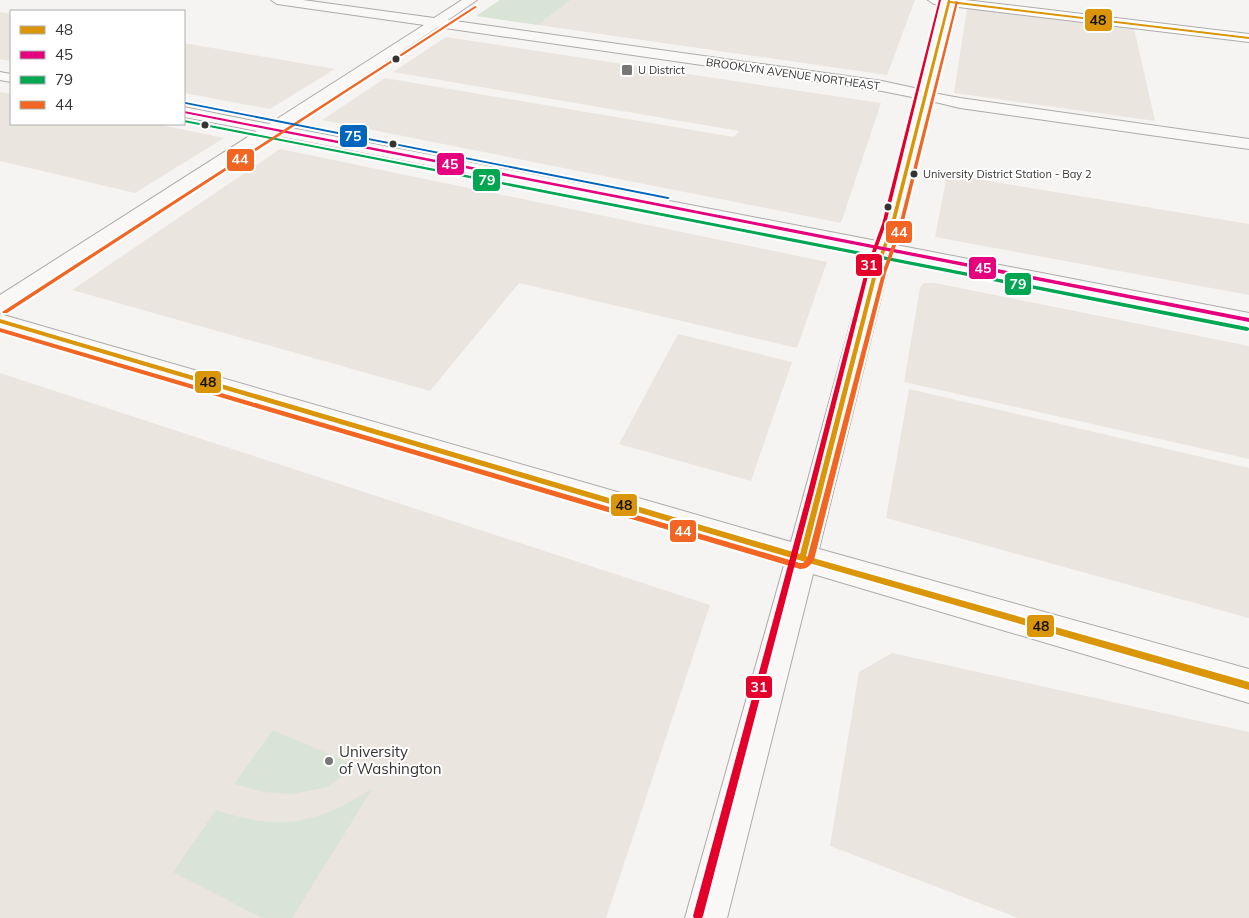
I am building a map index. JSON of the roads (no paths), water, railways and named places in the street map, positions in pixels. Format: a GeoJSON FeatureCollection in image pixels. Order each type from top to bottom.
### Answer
{"type":"FeatureCollection","features":[{"type":"Feature","properties":{"kind":"street","name":"BROOKLYN AVENUE NORTHEAST"},"geometry":{"type":"LineString","coordinates":[[277,0],[882,86],[960,103],[1249,144]]}},
{"type":"Feature","properties":{"kind":"street"},"geometry":{"type":"LineString","coordinates":[[0,305],[471,0]]}},
{"type":"Feature","properties":{"kind":"street"},"geometry":{"type":"LineString","coordinates":[[706,918],[802,558],[876,270],[892,227],[925,96],[944,1],[1249,38]]}},
{"type":"Feature","properties":{"kind":"street"},"geometry":{"type":"LineString","coordinates":[[185,112],[1249,320]]}},
{"type":"Feature","properties":{"kind":"street"},"geometry":{"type":"LineString","coordinates":[[0,321],[802,558],[1249,686]]}},
{"type":"Feature","properties":{"kind":"place","name":"U District"},"geometry":{"type":"Point","coordinates":[627,70]}},
{"type":"Feature","properties":{"kind":"place","name":"University District Station - Bay 2"},"geometry":{"type":"Point","coordinates":[914,174]}},
{"type":"Feature","properties":{"kind":"place","name":"University of Washington"},"geometry":{"type":"Point","coordinates":[329,761]}}]}
